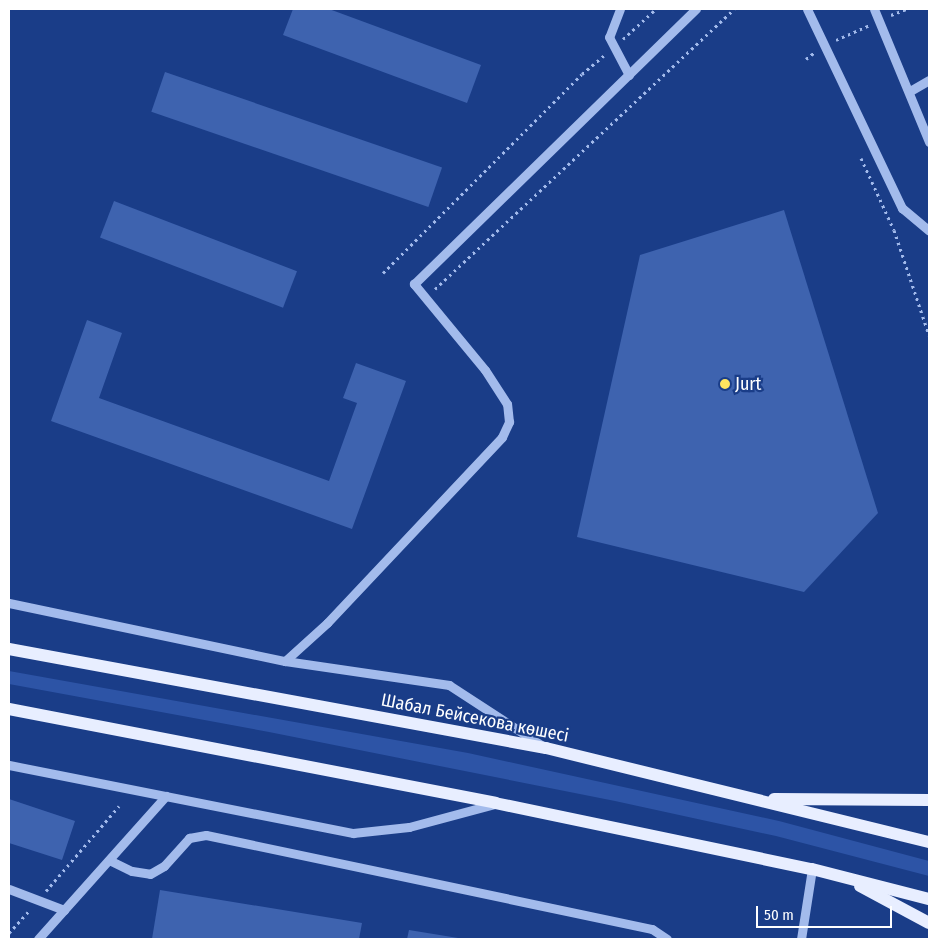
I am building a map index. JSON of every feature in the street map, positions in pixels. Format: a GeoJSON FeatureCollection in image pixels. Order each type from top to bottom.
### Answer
{"type":"FeatureCollection","features":[{"type":"Feature","properties":{"kind":"main road","name":"Шабал Бейсекова көшесі"},"geometry":{"type":"LineString","coordinates":[[9,648],[546,748],[929,842]]}},
{"type":"Feature","properties":{"kind":"main road"},"geometry":{"type":"LineString","coordinates":[[9,709],[495,803],[812,869],[929,899]]}},
{"type":"Feature","properties":{"kind":"main road"},"geometry":{"type":"LineString","coordinates":[[752,799],[929,800]]}},
{"type":"Feature","properties":{"kind":"main road"},"geometry":{"type":"LineString","coordinates":[[840,876],[929,923]]}},
{"type":"Feature","properties":{"kind":"street"},"geometry":{"type":"LineString","coordinates":[[620,9],[609,37],[629,75]]}},
{"type":"Feature","properties":{"kind":"street"},"geometry":{"type":"LineString","coordinates":[[285,661],[347,602],[502,437],[510,422],[507,404],[485,370],[414,284],[696,9]]}},
{"type":"Feature","properties":{"kind":"street"},"geometry":{"type":"LineString","coordinates":[[807,9],[902,208],[929,231]]}},
{"type":"Feature","properties":{"kind":"street"},"geometry":{"type":"LineString","coordinates":[[874,9],[910,91],[929,142]]}},
{"type":"Feature","properties":{"kind":"street"},"geometry":{"type":"LineString","coordinates":[[910,91],[929,80]]}},
{"type":"Feature","properties":{"kind":"street"},"geometry":{"type":"LineString","coordinates":[[9,603],[285,661],[449,685],[546,748]]}},
{"type":"Feature","properties":{"kind":"street"},"geometry":{"type":"LineString","coordinates":[[9,765],[353,833],[409,827],[495,803]]}},
{"type":"Feature","properties":{"kind":"street"},"geometry":{"type":"LineString","coordinates":[[38,939],[166,796]]}},
{"type":"Feature","properties":{"kind":"street"},"geometry":{"type":"LineString","coordinates":[[109,860],[132,871],[150,874],[164,866],[189,838],[206,836],[652,929],[667,939]]}},
{"type":"Feature","properties":{"kind":"street"},"geometry":{"type":"LineString","coordinates":[[801,939],[812,869]]}},
{"type":"Feature","properties":{"kind":"street"},"geometry":{"type":"LineString","coordinates":[[9,889],[64,910]]}},
{"type":"Feature","properties":{"kind":"path"},"geometry":{"type":"LineString","coordinates":[[383,273],[582,74],[656,9]]}},
{"type":"Feature","properties":{"kind":"path"},"geometry":{"type":"LineString","coordinates":[[425,298],[734,9]]}},
{"type":"Feature","properties":{"kind":"path"},"geometry":{"type":"LineString","coordinates":[[806,59],[825,46],[907,9]]}},
{"type":"Feature","properties":{"kind":"path"},"geometry":{"type":"LineString","coordinates":[[809,44],[817,62]]}},
{"type":"Feature","properties":{"kind":"path"},"geometry":{"type":"LineString","coordinates":[[858,150],[894,230],[929,335]]}},
{"type":"Feature","properties":{"kind":"path"},"geometry":{"type":"LineString","coordinates":[[9,934],[118,806]]}},
{"type":"Feature","properties":{"kind":"shaded area"},"geometry":{"type":"Polygon","coordinates":[[[9,671],[468,753],[779,821],[929,861],[929,876],[776,836],[615,801],[269,732],[9,684],[9,671]]]}},
{"type":"Feature","properties":{"kind":"building"},"geometry":{"type":"Polygon","coordinates":[[[293,9],[329,9],[481,65],[467,103],[283,35],[293,9]]]}},
{"type":"Feature","properties":{"kind":"building"},"geometry":{"type":"Polygon","coordinates":[[[165,72],[442,167],[428,207],[151,112],[165,72]]]}},
{"type":"Feature","properties":{"kind":"building"},"geometry":{"type":"Polygon","coordinates":[[[114,201],[297,271],[283,308],[100,237],[114,201]]]}},
{"type":"Feature","properties":{"kind":"building","name":"Jurt"},"geometry":{"type":"Polygon","coordinates":[[[784,210],[878,513],[804,592],[577,537],[640,255],[784,210]]]}},
{"type":"Feature","properties":{"kind":"building"},"geometry":{"type":"Polygon","coordinates":[[[87,320],[122,333],[99,398],[329,481],[357,403],[343,398],[356,363],[406,381],[352,529],[51,421],[87,320]]]}},
{"type":"Feature","properties":{"kind":"building"},"geometry":{"type":"Polygon","coordinates":[[[9,799],[75,821],[62,860],[9,843],[9,799]]]}},
{"type":"Feature","properties":{"kind":"building"},"geometry":{"type":"Polygon","coordinates":[[[160,890],[362,923],[359,939],[152,939],[160,890]]]}},
{"type":"Feature","properties":{"kind":"building"},"geometry":{"type":"Polygon","coordinates":[[[409,930],[458,938],[458,939],[407,939],[409,930]]]}},
{"type":"Feature","properties":{"kind":"place","name":"Jurt"},"geometry":{"type":"Point","coordinates":[725,384]}}]}
